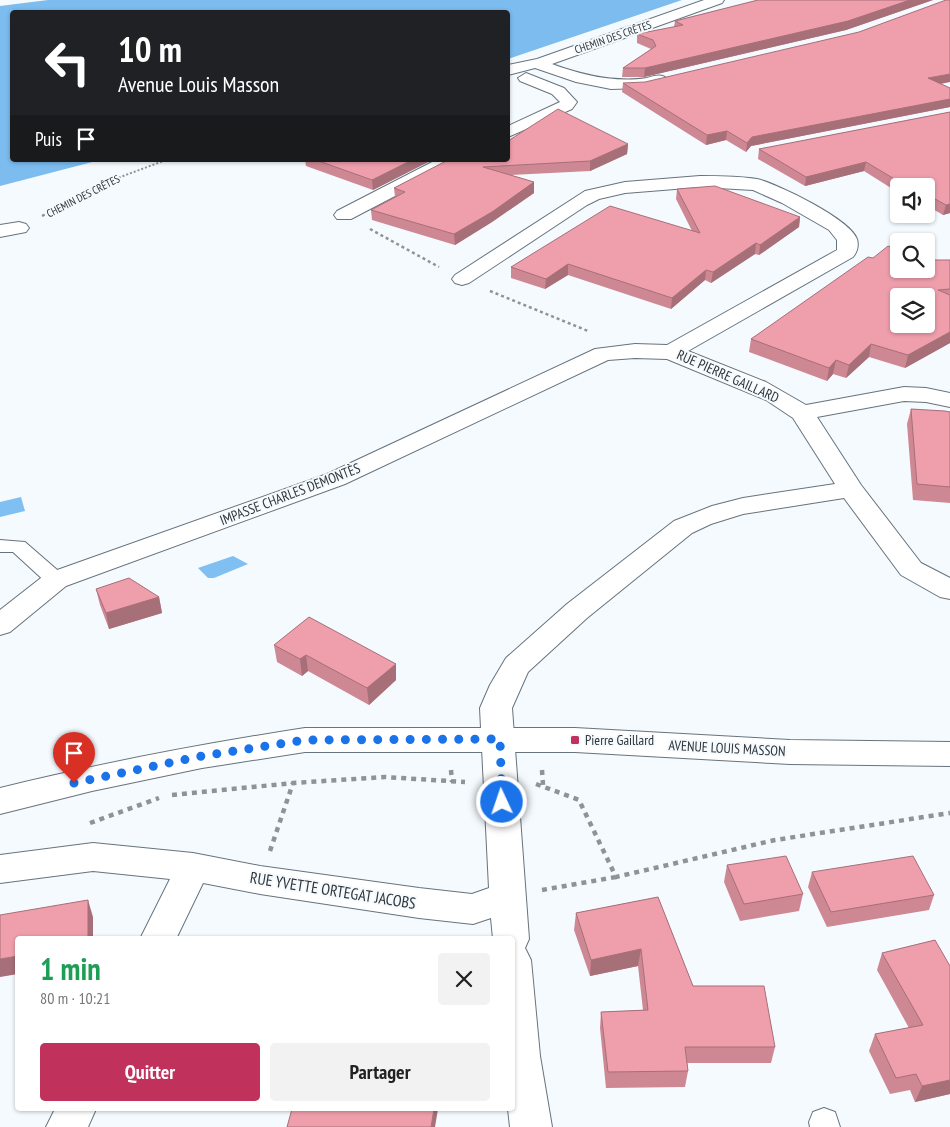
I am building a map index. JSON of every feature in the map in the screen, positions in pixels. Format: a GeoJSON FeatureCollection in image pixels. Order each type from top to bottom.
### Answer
{"type":"FeatureCollection","features":[{"type":"Feature","properties":{"kind":"street","name":"CHEMIN DES CRÊTES"},"geometry":{"type":"LineString","coordinates":[[510,70],[717,0]]}},
{"type":"Feature","properties":{"kind":"street"},"geometry":{"type":"LineString","coordinates":[[535,63],[584,81],[612,85],[644,84],[671,78]]}},
{"type":"Feature","properties":{"kind":"street"},"geometry":{"type":"LineString","coordinates":[[510,72],[547,86],[564,96],[568,102],[566,106],[510,131]]}},
{"type":"Feature","properties":{"kind":"street"},"geometry":{"type":"LineString","coordinates":[[344,215],[446,162]]}},
{"type":"Feature","properties":{"kind":"street","name":"RUE PIERRE GAILLARD"},"geometry":{"type":"LineString","coordinates":[[462,279],[585,199],[619,187],[723,182],[756,185],[813,212],[847,236],[849,242],[846,253],[671,352]]}},
{"type":"Feature","properties":{"kind":"street"},"geometry":{"type":"LineString","coordinates":[[0,231],[19,228]]}},
{"type":"Feature","properties":{"kind":"street","name":"IMPASSE CHARLES DEMONTÈS"},"geometry":{"type":"LineString","coordinates":[[0,625],[56,580],[336,480],[603,354],[634,350],[671,352]]}},
{"type":"Feature","properties":{"kind":"street","name":"RUE PIERRE GAILLARD"},"geometry":{"type":"LineString","coordinates":[[671,352],[770,394],[802,413],[851,489],[911,569],[950,590]]}},
{"type":"Feature","properties":{"kind":"street"},"geometry":{"type":"LineString","coordinates":[[802,413],[904,394],[926,394],[950,400]]}},
{"type":"Feature","properties":{"kind":"street"},"geometry":{"type":"LineString","coordinates":[[511,936],[500,784],[500,739],[496,708],[505,685],[516,665],[577,611],[683,526],[714,512],[851,489]]}},
{"type":"Feature","properties":{"kind":"street","name":"AVENUE LOUIS MASSON"},"geometry":{"type":"LineString","coordinates":[[0,801],[138,769],[305,740],[599,740],[790,752],[950,754]]}},
{"type":"Feature","properties":{"kind":"street","name":"RUE YVETTE ORTEGAT JACOBS"},"geometry":{"type":"LineString","coordinates":[[0,869],[93,858],[193,866],[260,880],[473,909],[507,896]]}},
{"type":"Feature","properties":{"kind":"street"},"geometry":{"type":"LineString","coordinates":[[159,936],[193,866]]}},
{"type":"Feature","properties":{"kind":"street"},"geometry":{"type":"LineString","coordinates":[[515,996],[520,1056],[531,1127]]}},
{"type":"Feature","properties":{"kind":"street"},"geometry":{"type":"LineString","coordinates":[[67,1127],[75,1111]]}},
{"type":"Feature","properties":{"kind":"lane"},"geometry":{"type":"LineString","coordinates":[[0,546],[18,546],[56,580]]}},
{"type":"Feature","properties":{"kind":"path","name":"CHEMIN DES CRÊTES"},"geometry":{"type":"LineString","coordinates":[[19,228],[124,175],[160,162]]}},
{"type":"Feature","properties":{"kind":"path"},"geometry":{"type":"LineString","coordinates":[[86,824],[164,796],[293,783],[385,777],[500,784],[542,784],[579,800],[616,877]]}},
{"type":"Feature","properties":{"kind":"path"},"geometry":{"type":"LineString","coordinates":[[260,880],[293,783]]}},
{"type":"Feature","properties":{"kind":"path"},"geometry":{"type":"LineString","coordinates":[[507,896],[616,877],[775,840],[950,813]]}},
{"type":"Feature","properties":{"kind":"shaded area"},"geometry":{"type":"Polygon","coordinates":[[[48,0],[682,0],[510,58],[510,10],[10,10],[10,162],[92,162],[0,186],[0,6],[48,0]]]}},
{"type":"Feature","properties":{"kind":"shaded area"},"geometry":{"type":"Polygon","coordinates":[[[21,497],[25,511],[0,517],[0,502],[21,497]]]}},
{"type":"Feature","properties":{"kind":"shaded area"},"geometry":{"type":"Polygon","coordinates":[[[233,556],[248,564],[214,578],[208,578],[198,568],[233,556]]]}},
{"type":"Feature","properties":{"kind":"building"},"geometry":{"type":"Polygon","coordinates":[[[758,0],[910,0],[848,21],[645,68],[623,68],[656,46],[653,40],[637,34],[683,25],[675,21],[758,0]]]}},
{"type":"Feature","properties":{"kind":"building"},"geometry":{"type":"Polygon","coordinates":[[[950,0],[950,74],[928,78],[950,88],[950,99],[752,137],[747,143],[727,131],[707,135],[623,83],[645,82],[859,32],[950,0]]]}},
{"type":"Feature","properties":{"kind":"building"},"geometry":{"type":"Polygon","coordinates":[[[558,109],[628,144],[590,161],[483,167],[534,182],[492,212],[454,234],[371,210],[405,192],[394,188],[444,162],[510,162],[510,140],[558,109]]]}},
{"type":"Feature","properties":{"kind":"building"},"geometry":{"type":"Polygon","coordinates":[[[950,112],[950,204],[946,205],[935,199],[935,178],[893,178],[866,162],[806,177],[759,149],[950,112]]]}},
{"type":"Feature","properties":{"kind":"building"},"geometry":{"type":"Polygon","coordinates":[[[322,162],[408,162],[372,180],[322,162]]]}},
{"type":"Feature","properties":{"kind":"building"},"geometry":{"type":"Polygon","coordinates":[[[715,186],[800,217],[760,245],[756,243],[713,272],[706,270],[672,298],[568,264],[546,279],[511,267],[610,206],[700,233],[677,189],[715,186]]]}},
{"type":"Feature","properties":{"kind":"building"},"geometry":{"type":"Polygon","coordinates":[[[888,246],[890,247],[890,278],[935,278],[935,260],[950,260],[950,289],[938,290],[950,295],[950,332],[908,355],[871,344],[849,365],[836,360],[829,368],[751,339],[868,257],[873,258],[888,246]]]}},
{"type":"Feature","properties":{"kind":"building"},"geometry":{"type":"Polygon","coordinates":[[[911,409],[950,412],[950,487],[917,484],[911,409]]]}},
{"type":"Feature","properties":{"kind":"building"},"geometry":{"type":"Polygon","coordinates":[[[129,578],[159,597],[106,613],[96,589],[129,578]]]}},
{"type":"Feature","properties":{"kind":"building"},"geometry":{"type":"Polygon","coordinates":[[[309,617],[396,664],[367,688],[306,655],[300,659],[274,645],[309,617]]]}},
{"type":"Feature","properties":{"kind":"building"},"geometry":{"type":"Polygon","coordinates":[[[786,856],[803,894],[744,904],[727,865],[786,856]]]}},
{"type":"Feature","properties":{"kind":"building"},"geometry":{"type":"Polygon","coordinates":[[[913,856],[934,895],[831,912],[812,872],[913,856]]]}},
{"type":"Feature","properties":{"kind":"building"},"geometry":{"type":"Polygon","coordinates":[[[658,897],[693,986],[764,986],[775,1047],[685,1047],[688,1071],[608,1072],[601,1012],[648,1010],[641,949],[591,960],[576,913],[658,897]]]}},
{"type":"Feature","properties":{"kind":"building"},"geometry":{"type":"Polygon","coordinates":[[[88,900],[88,936],[15,936],[15,956],[0,959],[0,915],[88,900]]]}},
{"type":"Feature","properties":{"kind":"building"},"geometry":{"type":"Polygon","coordinates":[[[935,940],[950,966],[950,1080],[922,1086],[916,1074],[896,1078],[875,1034],[923,1025],[882,953],[935,940]]]}},
{"type":"Feature","properties":{"kind":"building"},"geometry":{"type":"Polygon","coordinates":[[[291,1111],[434,1111],[431,1127],[287,1127],[291,1111]]]}},
{"type":"Feature","properties":{"kind":"place","name":"Pierre Gaillard"},"geometry":{"type":"Point","coordinates":[575,740]}},
{"type":"Feature","properties":{"kind":"route"},"geometry":{"type":"LineString","coordinates":[[74,783],[202,756],[305,740],[500,739],[502,802]]}}]}
